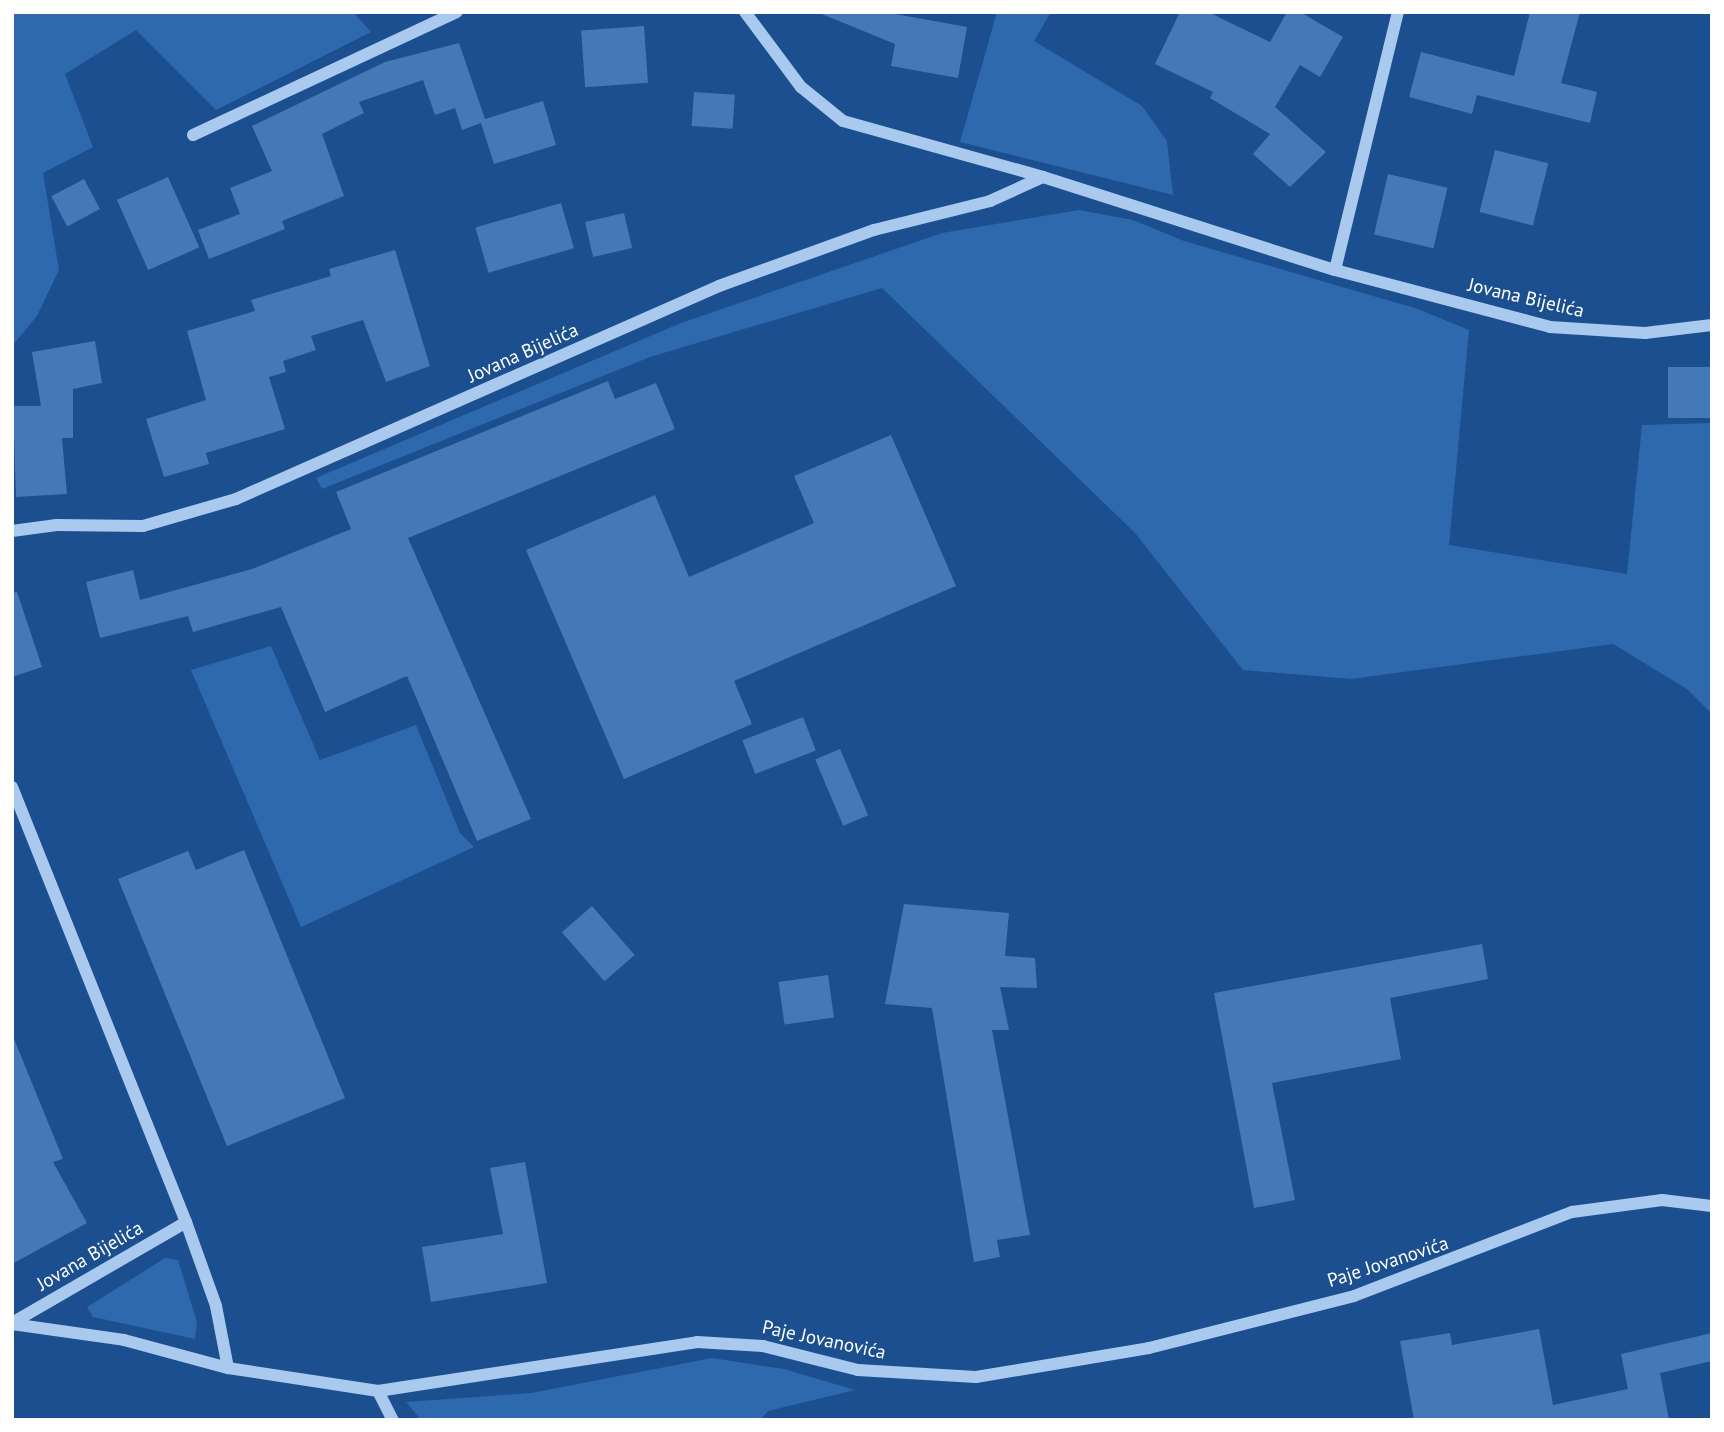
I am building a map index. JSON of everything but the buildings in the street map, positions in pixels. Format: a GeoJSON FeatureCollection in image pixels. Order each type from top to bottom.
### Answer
{"type":"FeatureCollection","features":[{"type":"Feature","properties":{"kind":"street"},"geometry":{"type":"LineString","coordinates":[[193,135],[457,12]]}},
{"type":"Feature","properties":{"kind":"street","name":"Jovana Bijelića"},"geometry":{"type":"LineString","coordinates":[[745,12],[801,87],[843,121],[1043,177],[1335,270],[1598,334],[1712,325]]}},
{"type":"Feature","properties":{"kind":"street"},"geometry":{"type":"LineString","coordinates":[[1335,270],[1398,12]]}},
{"type":"Feature","properties":{"kind":"street","name":"Jovana Bijelića"},"geometry":{"type":"LineString","coordinates":[[12,531],[57,525],[143,526],[236,499],[719,286],[874,230],[1000,198],[1043,177]]}},
{"type":"Feature","properties":{"kind":"street"},"geometry":{"type":"LineString","coordinates":[[12,787],[186,1222],[216,1306],[228,1368]]}},
{"type":"Feature","properties":{"kind":"street","name":"Paje Jovanovića"},"geometry":{"type":"LineString","coordinates":[[12,1323],[124,1340],[228,1368],[378,1391],[697,1342],[763,1346],[858,1370],[976,1377],[1149,1348],[1354,1296],[1572,1212],[1662,1200],[1712,1206]]}},
{"type":"Feature","properties":{"kind":"street","name":"Jovana Bijelića"},"geometry":{"type":"LineString","coordinates":[[12,1323],[186,1222]]}},
{"type":"Feature","properties":{"kind":"street"},"geometry":{"type":"LineString","coordinates":[[378,1391],[393,1420]]}},
{"type":"Feature","properties":{"kind":"shaded area"},"geometry":{"type":"Polygon","coordinates":[[[12,12],[353,12],[371,32],[216,110],[136,30],[65,74],[93,147],[43,173],[59,270],[37,316],[12,346],[12,12]]]}},
{"type":"Feature","properties":{"kind":"shaded area"},"geometry":{"type":"Polygon","coordinates":[[[997,12],[1051,12],[1034,41],[1142,106],[1167,141],[1173,195],[960,142],[997,12]]]}},
{"type":"Feature","properties":{"kind":"shaded area"},"geometry":{"type":"Polygon","coordinates":[[[1079,210],[1133,220],[1184,241],[1418,309],[1469,330],[1449,545],[1627,574],[1642,425],[1712,423],[1712,714],[1687,689],[1613,644],[1351,679],[1243,670],[1135,533],[882,288],[650,357],[322,489],[316,478],[681,323],[942,233],[1079,210]]]}},
{"type":"Feature","properties":{"kind":"shaded area"},"geometry":{"type":"Polygon","coordinates":[[[271,646],[320,760],[416,725],[460,833],[474,847],[301,927],[191,670],[271,646]]]}},
{"type":"Feature","properties":{"kind":"shaded area"},"geometry":{"type":"Polygon","coordinates":[[[165,1258],[178,1260],[197,1322],[195,1339],[93,1317],[87,1307],[165,1258]]]}},
{"type":"Feature","properties":{"kind":"shaded area"},"geometry":{"type":"Polygon","coordinates":[[[712,1358],[784,1369],[855,1390],[768,1411],[760,1420],[421,1420],[406,1402],[531,1393],[712,1358]]]}}]}
